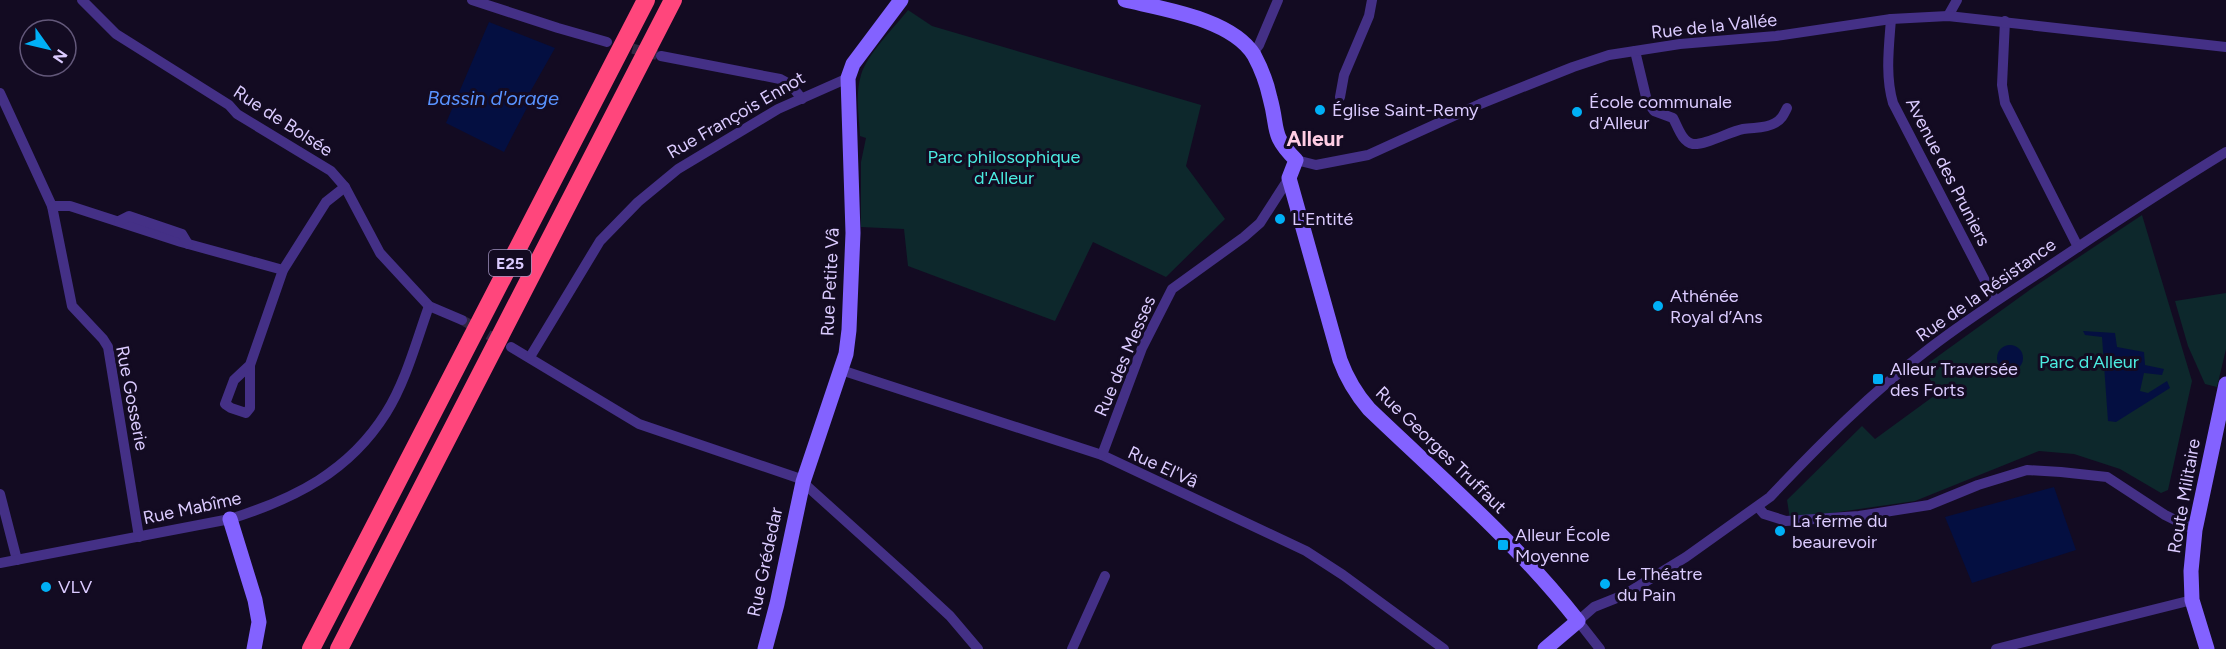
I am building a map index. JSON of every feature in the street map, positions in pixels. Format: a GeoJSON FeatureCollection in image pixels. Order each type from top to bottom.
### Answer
{"type":"FeatureCollection","features":[{"type":"Feature","properties":{"kind":"highway","name":"E25"},"geometry":{"type":"LineString","coordinates":[[311,649],[646,0]]}},
{"type":"Feature","properties":{"kind":"highway","name":"E25"},"geometry":{"type":"LineString","coordinates":[[339,649],[673,0]]}},
{"type":"Feature","properties":{"kind":"highway"},"geometry":{"type":"LineString","coordinates":[[347,649],[364,613],[370,589]]}},
{"type":"Feature","properties":{"kind":"street","name":"Rue de Bolsée"},"geometry":{"type":"LineString","coordinates":[[82,0],[116,34],[230,105],[244,118],[331,171],[345,187],[380,253],[429,306],[462,320]]}},
{"type":"Feature","properties":{"kind":"street"},"geometry":{"type":"LineString","coordinates":[[472,0],[607,42]]}},
{"type":"Feature","properties":{"kind":"street"},"geometry":{"type":"LineString","coordinates":[[848,78],[853,64],[902,0]]}},
{"type":"Feature","properties":{"kind":"street"},"geometry":{"type":"LineString","coordinates":[[1125,0],[1209,22],[1232,34],[1253,53],[1267,84],[1273,107],[1275,129],[1281,145],[1296,160],[1289,178]]}},
{"type":"Feature","properties":{"kind":"street"},"geometry":{"type":"LineString","coordinates":[[1253,53],[1259,45],[1278,0]]}},
{"type":"Feature","properties":{"kind":"street"},"geometry":{"type":"LineString","coordinates":[[1340,97],[1344,75],[1369,16],[1372,0]]}},
{"type":"Feature","properties":{"kind":"street"},"geometry":{"type":"LineString","coordinates":[[1948,16],[1957,0]]}},
{"type":"Feature","properties":{"kind":"street","name":"Rue de la Vallée"},"geometry":{"type":"LineString","coordinates":[[1296,160],[1316,165],[1368,155],[1480,104],[1609,55],[1680,44],[1776,36],[1891,19],[1948,16],[2226,46]]}},
{"type":"Feature","properties":{"kind":"street","name":"Avenue des Pruniers"},"geometry":{"type":"LineString","coordinates":[[1891,19],[1888,75],[1893,103],[1995,300]]}},
{"type":"Feature","properties":{"kind":"street"},"geometry":{"type":"LineString","coordinates":[[2005,21],[2002,85],[2005,104],[2078,247]]}},
{"type":"Feature","properties":{"kind":"street"},"geometry":{"type":"LineString","coordinates":[[1635,51],[1650,106],[1654,111],[1673,118],[1682,136],[1694,144],[1744,129],[1762,128],[1776,122],[1787,108]]}},
{"type":"Feature","properties":{"kind":"street"},"geometry":{"type":"LineString","coordinates":[[661,56],[780,79],[791,85],[802,99]]}},
{"type":"Feature","properties":{"kind":"street","name":"Rue François Ennot"},"geometry":{"type":"LineString","coordinates":[[530,357],[600,241],[638,202],[678,169],[778,110],[848,78]]}},
{"type":"Feature","properties":{"kind":"street","name":"Rue Petite Vâ"},"geometry":{"type":"LineString","coordinates":[[803,482],[841,370],[849,330],[853,233],[848,78]]}},
{"type":"Feature","properties":{"kind":"street","name":"Rue Gosserie"},"geometry":{"type":"LineString","coordinates":[[0,93],[52,206],[72,306],[108,347],[140,537]]}},
{"type":"Feature","properties":{"kind":"street","name":"Rue de la Résistance"},"geometry":{"type":"LineString","coordinates":[[1578,621],[1594,607],[1624,596],[1686,557],[1758,507],[1856,410],[1929,348],[1995,300],[2128,212],[2226,152]]}},
{"type":"Feature","properties":{"kind":"street","name":"Rue des Messes"},"geometry":{"type":"LineString","coordinates":[[1102,455],[1142,348],[1172,289],[1260,223],[1289,178]]}},
{"type":"Feature","properties":{"kind":"street","name":"Rue Georges Truffaut"},"geometry":{"type":"LineString","coordinates":[[1289,178],[1340,360],[1354,391],[1369,409],[1517,550],[1578,621]]}},
{"type":"Feature","properties":{"kind":"street"},"geometry":{"type":"LineString","coordinates":[[250,365],[283,270],[326,202],[345,187]]}},
{"type":"Feature","properties":{"kind":"street"},"geometry":{"type":"LineString","coordinates":[[52,206],[70,206],[188,244],[283,270]]}},
{"type":"Feature","properties":{"kind":"street","name":"Rue Mabîme"},"geometry":{"type":"LineString","coordinates":[[0,563],[230,519],[253,512],[318,483],[357,452],[387,412],[402,381],[429,306]]}},
{"type":"Feature","properties":{"kind":"street"},"geometry":{"type":"LineString","coordinates":[[511,347],[639,424],[770,468],[803,482],[950,616],[978,649]]}},
{"type":"Feature","properties":{"kind":"street","name":"Rue El'Vâ"},"geometry":{"type":"LineString","coordinates":[[841,370],[1102,455],[1306,551],[1343,575],[1444,649]]}},
{"type":"Feature","properties":{"kind":"street","name":"Route Militaire"},"geometry":{"type":"LineString","coordinates":[[2207,649],[2192,600],[2190,570],[2195,530],[2226,384]]}},
{"type":"Feature","properties":{"kind":"street"},"geometry":{"type":"LineString","coordinates":[[1758,507],[1773,519],[1786,521],[1859,516],[1929,504],[1978,485],[2028,470],[2107,477],[2165,515],[2195,530]]}},
{"type":"Feature","properties":{"kind":"street","name":"Rue Grédedar"},"geometry":{"type":"LineString","coordinates":[[765,649],[803,482]]}},
{"type":"Feature","properties":{"kind":"street"},"geometry":{"type":"LineString","coordinates":[[0,494],[17,560]]}},
{"type":"Feature","properties":{"kind":"street"},"geometry":{"type":"LineString","coordinates":[[230,519],[255,600],[259,622],[254,649]]}},
{"type":"Feature","properties":{"kind":"street"},"geometry":{"type":"LineString","coordinates":[[1072,649],[1105,576]]}},
{"type":"Feature","properties":{"kind":"street"},"geometry":{"type":"LineString","coordinates":[[1996,649],[2192,600]]}},
{"type":"Feature","properties":{"kind":"street"},"geometry":{"type":"LineString","coordinates":[[1545,649],[1578,621],[1600,649]]}},
{"type":"Feature","properties":{"kind":"green space","name":"Parc philosophique d'Alleur"},"geometry":{"type":"Polygon","coordinates":[[[908,10],[932,26],[1201,105],[1186,166],[1225,219],[1166,277],[1093,242],[1055,321],[908,266],[904,229],[861,227],[861,162],[866,138],[860,136],[858,98],[859,82],[864,67],[908,10]]]}},
{"type":"Feature","properties":{"kind":"green space","name":"Parc d'Alleur"},"geometry":{"type":"Polygon","coordinates":[[[2142,215],[2192,381],[2168,490],[2161,493],[2120,469],[2074,454],[2039,451],[1915,501],[1790,519],[1787,500],[1862,426],[1875,439],[1938,393],[1923,367],[2031,289],[2142,215]]]}},
{"type":"Feature","properties":{"kind":"green space"},"geometry":{"type":"Polygon","coordinates":[[[2226,293],[2226,349],[2217,387],[2205,384],[2188,346],[2175,301],[2226,293]]]}},
{"type":"Feature","properties":{"kind":"water","name":"Bassin d'orage"},"geometry":{"type":"Polygon","coordinates":[[[489,22],[555,48],[529,94],[532,98],[504,152],[446,123],[489,22]]]}},
{"type":"Feature","properties":{"kind":"water"},"geometry":{"type":"Polygon","coordinates":[[[2083,331],[2115,333],[2117,347],[2144,352],[2145,365],[2164,369],[2162,375],[2144,373],[2140,391],[2148,393],[2167,381],[2170,388],[2116,422],[2108,421],[2102,337],[2085,335],[2083,331]]]}},
{"type":"Feature","properties":{"kind":"water"},"geometry":{"type":"Polygon","coordinates":[[[2010,345],[2019,349],[2023,358],[2019,367],[2010,371],[2001,367],[1997,358],[2001,349],[2010,345]]]}},
{"type":"Feature","properties":{"kind":"water"},"geometry":{"type":"Polygon","coordinates":[[[2054,487],[2076,550],[1972,583],[1945,517],[2054,487]]]}},
{"type":"Feature","properties":{"kind":"tunnel"},"geometry":{"type":"LineString","coordinates":[[618,45],[661,56]]}},
{"type":"Feature","properties":{"kind":"tunnel"},"geometry":{"type":"LineString","coordinates":[[462,320],[501,342]]}},
{"type":"Feature","properties":{"kind":"place","name":"Église Saint-Remy"},"geometry":{"type":"Point","coordinates":[1320,110]}},
{"type":"Feature","properties":{"kind":"place","name":"École communale d'Alleur"},"geometry":{"type":"Point","coordinates":[1577,112]}},
{"type":"Feature","properties":{"kind":"place","name":"L'Entité"},"geometry":{"type":"Point","coordinates":[1280,219]}},
{"type":"Feature","properties":{"kind":"place","name":"Athénée Royal d’Ans"},"geometry":{"type":"Point","coordinates":[1658,306]}},
{"type":"Feature","properties":{"kind":"place","name":"Alleur Traversée des Forts"},"geometry":{"type":"Point","coordinates":[1878,379]}},
{"type":"Feature","properties":{"kind":"place","name":"La ferme du beaurevoir"},"geometry":{"type":"Point","coordinates":[1780,531]}},
{"type":"Feature","properties":{"kind":"place","name":"Alleur École Moyenne"},"geometry":{"type":"Point","coordinates":[1503,545]}},
{"type":"Feature","properties":{"kind":"place","name":"Le Théatre du Pain"},"geometry":{"type":"Point","coordinates":[1605,584]}},
{"type":"Feature","properties":{"kind":"place","name":"VLV"},"geometry":{"type":"Point","coordinates":[46,587]}},
{"type":"Feature","properties":{"kind":"district","name":"Alleur"},"geometry":{"type":"Point","coordinates":[1315,138]}}]}
